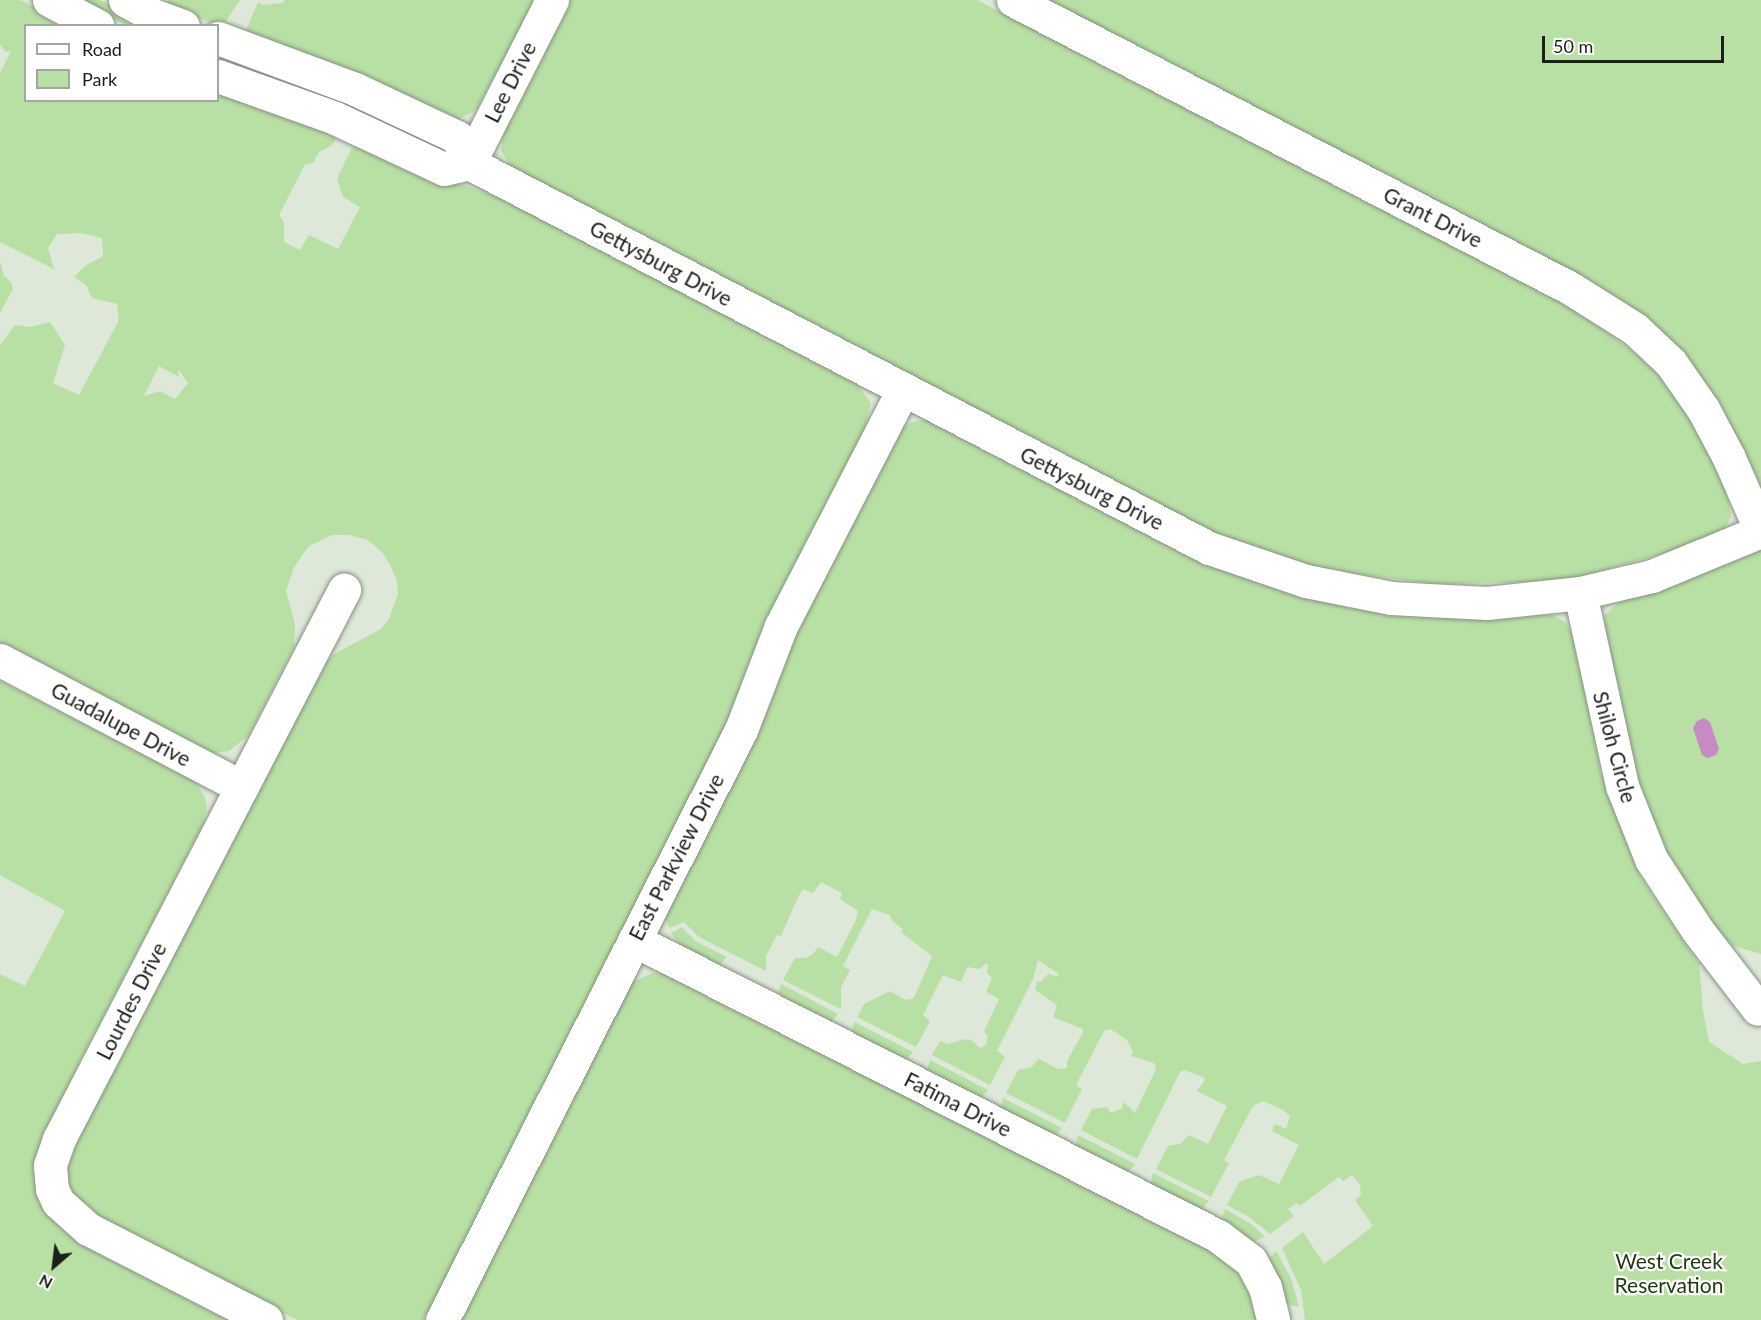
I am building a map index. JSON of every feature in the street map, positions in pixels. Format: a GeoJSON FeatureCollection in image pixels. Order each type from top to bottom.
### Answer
{"type":"FeatureCollection","features":[{"type":"Feature","properties":{"kind":"street"},"geometry":{"type":"LineString","coordinates":[[49,0],[94,24]]}},
{"type":"Feature","properties":{"kind":"street"},"geometry":{"type":"LineString","coordinates":[[125,0],[150,14],[178,24]]}},
{"type":"Feature","properties":{"kind":"street","name":"Lee Drive"},"geometry":{"type":"LineString","coordinates":[[469,163],[552,0]]}},
{"type":"Feature","properties":{"kind":"street","name":"Grant Drive"},"geometry":{"type":"LineString","coordinates":[[1013,0],[1581,294],[1635,329],[1671,363],[1703,409],[1729,458],[1761,531]]}},
{"type":"Feature","properties":{"kind":"street"},"geometry":{"type":"LineString","coordinates":[[219,38],[355,89],[457,136],[469,163],[444,168],[335,118],[219,76]]}},
{"type":"Feature","properties":{"kind":"street","name":"Gettysburg Drive"},"geometry":{"type":"LineString","coordinates":[[469,163],[1209,548],[1306,581],[1391,598],[1487,603],[1580,593],[1652,576],[1761,531]]}},
{"type":"Feature","properties":{"kind":"street","name":"East Parkview Drive"},"geometry":{"type":"LineString","coordinates":[[442,1320],[741,730],[781,626],[903,390]]}},
{"type":"Feature","properties":{"kind":"street","name":"Lourdes Drive"},"geometry":{"type":"LineString","coordinates":[[266,1320],[88,1229],[58,1202],[50,1178],[50,1165],[59,1139],[344,590]]}},
{"type":"Feature","properties":{"kind":"street","name":"Shiloh Circle"},"geometry":{"type":"LineString","coordinates":[[1580,593],[1622,786],[1651,859],[1698,931],[1758,1009]]}},
{"type":"Feature","properties":{"kind":"street","name":"Guadalupe Drive"},"geometry":{"type":"LineString","coordinates":[[0,660],[242,787]]}},
{"type":"Feature","properties":{"kind":"street","name":"Fatima Drive"},"geometry":{"type":"LineString","coordinates":[[634,940],[1218,1236],[1251,1261],[1265,1287],[1273,1320]]}},
{"type":"Feature","properties":{"kind":"green space"},"geometry":{"type":"Polygon","coordinates":[[[0,0],[20,0],[69,24],[24,24],[24,102],[219,102],[219,90],[336,131],[335,141],[331,146],[319,152],[313,163],[305,164],[279,215],[284,222],[284,242],[300,250],[309,235],[338,249],[360,207],[343,197],[337,179],[351,149],[358,142],[402,165],[509,200],[853,379],[871,403],[864,432],[730,717],[423,1320],[297,1320],[88,1215],[74,1203],[64,1173],[66,1153],[327,662],[334,654],[381,629],[389,619],[398,594],[397,581],[391,567],[383,553],[368,540],[349,535],[332,535],[309,546],[294,567],[286,591],[295,624],[294,647],[249,735],[229,751],[214,753],[201,750],[0,645],[0,345],[15,325],[31,327],[50,322],[65,345],[53,383],[79,395],[119,320],[117,304],[92,298],[86,285],[74,277],[85,266],[103,256],[102,238],[81,233],[57,234],[48,248],[54,269],[0,242],[0,73],[11,51],[5,52],[0,44],[0,0]],[[159,366],[144,396],[160,391],[175,399],[188,383],[178,369],[179,377],[159,366]]]}},
{"type":"Feature","properties":{"kind":"green space"},"geometry":{"type":"Polygon","coordinates":[[[74,0],[100,0],[150,24],[123,24],[74,0]]]}},
{"type":"Feature","properties":{"kind":"green space"},"geometry":{"type":"Polygon","coordinates":[[[168,0],[240,0],[222,27],[167,5],[168,0]]]}},
{"type":"Feature","properties":{"kind":"green space"},"geometry":{"type":"Polygon","coordinates":[[[285,0],[536,0],[476,110],[455,121],[244,35],[258,2],[263,5],[282,3],[285,0]]]}},
{"type":"Feature","properties":{"kind":"green space"},"geometry":{"type":"Polygon","coordinates":[[[570,0],[977,0],[1585,315],[1651,366],[1704,436],[1726,487],[1731,516],[1724,531],[1693,545],[1563,581],[1436,584],[1312,568],[1212,535],[512,169],[501,151],[504,130],[570,0]]]}},
{"type":"Feature","properties":{"kind":"green space"},"geometry":{"type":"Polygon","coordinates":[[[1044,0],[1761,0],[1761,490],[1721,420],[1726,414],[1721,404],[1674,344],[1615,296],[1044,0]]]}},
{"type":"Feature","properties":{"kind":"green space"},"geometry":{"type":"Polygon","coordinates":[[[219,52],[312,84],[445,145],[440,154],[219,64],[219,52]]]}},
{"type":"Feature","properties":{"kind":"green space"},"geometry":{"type":"Polygon","coordinates":[[[0,261],[4,276],[11,282],[13,289],[0,313],[0,261]]]}},
{"type":"Feature","properties":{"kind":"green space","name":"West Creek Reservation"},"geometry":{"type":"Polygon","coordinates":[[[932,420],[1091,507],[1203,562],[1265,583],[1349,608],[1492,616],[1553,615],[1566,623],[1575,639],[1601,774],[1641,878],[1699,964],[1703,1010],[1709,1042],[1743,1064],[1761,1061],[1761,1320],[1305,1320],[1301,1290],[1282,1248],[1303,1232],[1324,1264],[1373,1226],[1355,1200],[1361,1195],[1360,1185],[1352,1175],[1343,1181],[1339,1177],[1300,1206],[1297,1203],[1288,1209],[1294,1216],[1270,1234],[1249,1217],[1227,1205],[1239,1182],[1259,1175],[1279,1184],[1299,1145],[1272,1131],[1275,1124],[1286,1129],[1290,1116],[1283,1110],[1263,1101],[1253,1106],[1224,1160],[1229,1163],[1211,1197],[1156,1169],[1168,1146],[1180,1144],[1189,1135],[1208,1144],[1227,1106],[1197,1091],[1205,1080],[1203,1077],[1184,1070],[1180,1072],[1137,1159],[1081,1130],[1092,1109],[1107,1107],[1111,1113],[1121,1109],[1124,1102],[1135,1113],[1156,1069],[1154,1063],[1131,1056],[1133,1052],[1127,1040],[1110,1029],[1104,1031],[1078,1081],[1077,1086],[1082,1089],[1065,1123],[1006,1093],[1018,1070],[1030,1068],[1039,1059],[1058,1069],[1067,1068],[1067,1061],[1083,1032],[1083,1029],[1053,1017],[1057,1005],[1035,990],[1037,981],[1040,982],[1048,974],[1057,977],[1059,974],[1038,960],[1033,979],[997,1051],[1005,1057],[990,1085],[932,1055],[940,1041],[949,1044],[964,1039],[971,1040],[980,1048],[986,1045],[988,1036],[984,1031],[999,999],[986,992],[992,978],[987,973],[988,965],[985,964],[980,969],[967,967],[961,982],[943,975],[923,1015],[930,1021],[916,1047],[857,1017],[864,1004],[890,991],[906,1000],[914,998],[932,956],[901,932],[903,929],[892,921],[890,915],[872,909],[843,966],[850,970],[841,987],[841,1009],[783,980],[795,958],[806,958],[818,947],[837,957],[856,920],[858,911],[840,899],[842,893],[821,882],[813,893],[803,889],[798,897],[781,936],[777,935],[766,956],[766,971],[699,937],[684,922],[669,928],[665,916],[668,902],[780,665],[898,430],[915,421],[932,420]]]}},
{"type":"Feature","properties":{"kind":"green space"},"geometry":{"type":"Polygon","coordinates":[[[1761,548],[1761,954],[1731,945],[1707,924],[1662,850],[1639,792],[1603,641],[1605,615],[1622,600],[1761,548]]]}},
{"type":"Feature","properties":{"kind":"green space"},"geometry":{"type":"Polygon","coordinates":[[[0,681],[186,776],[196,782],[205,798],[207,808],[203,825],[83,1055],[42,1141],[55,1221],[78,1243],[230,1320],[0,1320],[0,974],[25,986],[65,911],[0,875],[0,681]]]}},
{"type":"Feature","properties":{"kind":"green space"},"geometry":{"type":"Polygon","coordinates":[[[682,927],[695,941],[727,957],[718,967],[682,948],[671,933],[682,927]]]}},
{"type":"Feature","properties":{"kind":"green space"},"geometry":{"type":"Polygon","coordinates":[[[653,973],[667,974],[1221,1256],[1241,1273],[1251,1290],[1258,1320],[460,1320],[630,983],[653,973]]]}},
{"type":"Feature","properties":{"kind":"green space"},"geometry":{"type":"Polygon","coordinates":[[[781,984],[838,1014],[830,1024],[777,998],[781,984]]]}},
{"type":"Feature","properties":{"kind":"green space"},"geometry":{"type":"Polygon","coordinates":[[[854,1022],[913,1052],[905,1062],[851,1035],[854,1022]]]}},
{"type":"Feature","properties":{"kind":"green space"},"geometry":{"type":"Polygon","coordinates":[[[930,1060],[988,1090],[979,1100],[926,1073],[930,1060]]]}},
{"type":"Feature","properties":{"kind":"green space"},"geometry":{"type":"Polygon","coordinates":[[[1003,1098],[1062,1128],[1053,1138],[1000,1111],[1003,1098]]]}},
{"type":"Feature","properties":{"kind":"green space"},"geometry":{"type":"Polygon","coordinates":[[[1078,1135],[1135,1164],[1127,1174],[1075,1148],[1078,1135]]]}},
{"type":"Feature","properties":{"kind":"green space"},"geometry":{"type":"Polygon","coordinates":[[[1153,1173],[1209,1201],[1200,1211],[1150,1186],[1153,1173]]]}},
{"type":"Feature","properties":{"kind":"green space"},"geometry":{"type":"Polygon","coordinates":[[[1225,1209],[1251,1224],[1265,1237],[1253,1242],[1221,1221],[1225,1209]]]}},
{"type":"Feature","properties":{"kind":"green space"},"geometry":{"type":"Polygon","coordinates":[[[1276,1251],[1291,1278],[1299,1307],[1285,1304],[1267,1261],[1276,1251]]]}},
{"type":"Feature","properties":{"kind":"shaded area"},"geometry":{"type":"Polygon","coordinates":[[[1704,718],[1710,722],[1719,749],[1716,755],[1708,758],[1702,755],[1693,728],[1697,721],[1704,718]]]}}]}
